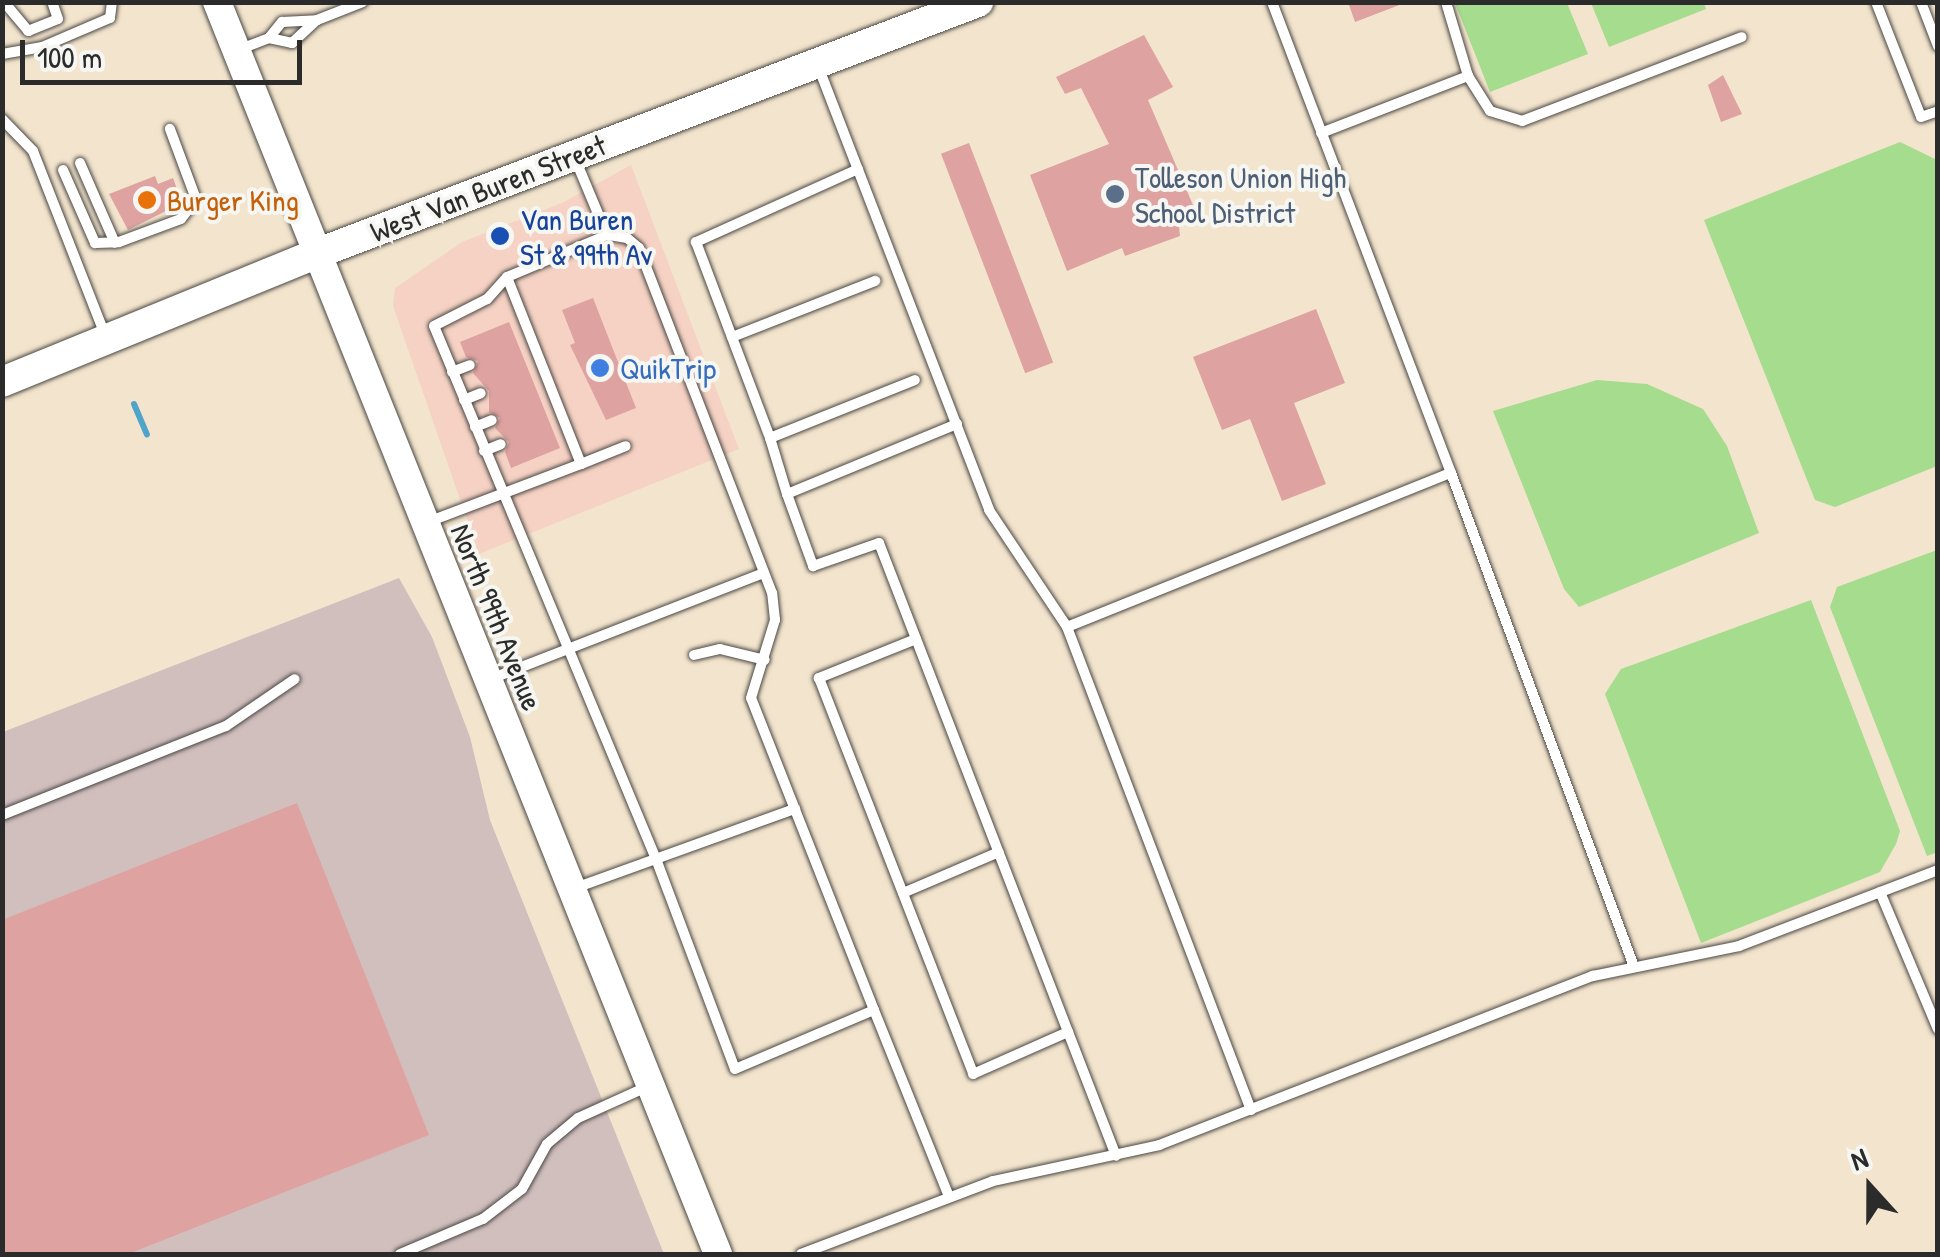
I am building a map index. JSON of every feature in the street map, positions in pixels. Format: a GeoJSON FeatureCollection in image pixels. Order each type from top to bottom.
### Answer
{"type":"FeatureCollection","features":[{"type":"Feature","properties":{"kind":"main road","name":"North 99th Avenue"},"geometry":{"type":"LineString","coordinates":[[217,2],[313,255],[718,1254]]}},
{"type":"Feature","properties":{"kind":"main road","name":"West Van Buren Street"},"geometry":{"type":"LineString","coordinates":[[2,382],[313,255],[978,2]]}},
{"type":"Feature","properties":{"kind":"lane"},"geometry":{"type":"LineString","coordinates":[[4,2],[28,31],[58,19]]}},
{"type":"Feature","properties":{"kind":"lane"},"geometry":{"type":"LineString","coordinates":[[52,2],[66,37]]}},
{"type":"Feature","properties":{"kind":"lane"},"geometry":{"type":"LineString","coordinates":[[2,54],[66,37],[110,18],[112,2]]}},
{"type":"Feature","properties":{"kind":"lane"},"geometry":{"type":"LineString","coordinates":[[269,38],[292,43],[317,20],[341,7],[363,2]]}},
{"type":"Feature","properties":{"kind":"lane"},"geometry":{"type":"LineString","coordinates":[[1272,2],[1633,964]]}},
{"type":"Feature","properties":{"kind":"lane"},"geometry":{"type":"LineString","coordinates":[[1446,2],[1468,76],[1490,110],[1522,121],[1742,37]]}},
{"type":"Feature","properties":{"kind":"lane"},"geometry":{"type":"LineString","coordinates":[[1876,2],[1921,117],[1938,111]]}},
{"type":"Feature","properties":{"kind":"lane"},"geometry":{"type":"LineString","coordinates":[[1921,2],[1938,46]]}},
{"type":"Feature","properties":{"kind":"lane"},"geometry":{"type":"LineString","coordinates":[[235,51],[269,38],[282,22],[317,20]]}},
{"type":"Feature","properties":{"kind":"lane"},"geometry":{"type":"LineString","coordinates":[[818,65],[989,510],[1067,628],[1251,1110]]}},
{"type":"Feature","properties":{"kind":"lane"},"geometry":{"type":"LineString","coordinates":[[1322,133],[1468,76]]}},
{"type":"Feature","properties":{"kind":"lane"},"geometry":{"type":"LineString","coordinates":[[2,119],[33,152],[106,338]]}},
{"type":"Feature","properties":{"kind":"lane"},"geometry":{"type":"LineString","coordinates":[[63,170],[94,243],[115,243],[194,210],[193,188],[170,129]]}},
{"type":"Feature","properties":{"kind":"lane"},"geometry":{"type":"LineString","coordinates":[[574,156],[608,235]]}},
{"type":"Feature","properties":{"kind":"lane"},"geometry":{"type":"LineString","coordinates":[[80,164],[115,243]]}},
{"type":"Feature","properties":{"kind":"lane"},"geometry":{"type":"LineString","coordinates":[[858,169],[696,242],[814,566],[879,543],[1116,1156]]}},
{"type":"Feature","properties":{"kind":"lane"},"geometry":{"type":"LineString","coordinates":[[874,1010],[736,1070],[656,859],[434,326],[487,299],[507,277],[608,235],[627,238],[639,248],[764,573],[776,620],[751,698],[949,1198]]}},
{"type":"Feature","properties":{"kind":"lane"},"geometry":{"type":"LineString","coordinates":[[507,277],[581,464]]}},
{"type":"Feature","properties":{"kind":"lane"},"geometry":{"type":"LineString","coordinates":[[732,337],[875,281]]}},
{"type":"Feature","properties":{"kind":"lane"},"geometry":{"type":"LineString","coordinates":[[518,345],[532,340]]}},
{"type":"Feature","properties":{"kind":"lane"},"geometry":{"type":"LineString","coordinates":[[452,372],[470,365]]}},
{"type":"Feature","properties":{"kind":"lane"},"geometry":{"type":"LineString","coordinates":[[530,374],[544,369]]}},
{"type":"Feature","properties":{"kind":"lane"},"geometry":{"type":"LineString","coordinates":[[770,438],[915,380]]}},
{"type":"Feature","properties":{"kind":"lane"},"geometry":{"type":"LineString","coordinates":[[464,400],[481,393]]}},
{"type":"Feature","properties":{"kind":"lane"},"geometry":{"type":"LineString","coordinates":[[541,401],[554,396]]}},
{"type":"Feature","properties":{"kind":"lane"},"geometry":{"type":"LineString","coordinates":[[550,424],[563,419]]}},
{"type":"Feature","properties":{"kind":"lane"},"geometry":{"type":"LineString","coordinates":[[474,427],[492,420]]}},
{"type":"Feature","properties":{"kind":"lane"},"geometry":{"type":"LineString","coordinates":[[787,494],[957,424]]}},
{"type":"Feature","properties":{"kind":"lane"},"geometry":{"type":"LineString","coordinates":[[484,451],[501,444]]}},
{"type":"Feature","properties":{"kind":"lane"},"geometry":{"type":"LineString","coordinates":[[424,524],[626,446]]}},
{"type":"Feature","properties":{"kind":"lane"},"geometry":{"type":"LineString","coordinates":[[1067,628],[1451,473]]}},
{"type":"Feature","properties":{"kind":"lane"},"geometry":{"type":"LineString","coordinates":[[487,680],[764,573]]}},
{"type":"Feature","properties":{"kind":"lane"},"geometry":{"type":"LineString","coordinates":[[916,640],[820,678],[972,1074],[1068,1032]]}},
{"type":"Feature","properties":{"kind":"lane"},"geometry":{"type":"LineString","coordinates":[[694,655],[720,649],[766,660]]}},
{"type":"Feature","properties":{"kind":"lane"},"geometry":{"type":"LineString","coordinates":[[2,815],[226,726],[295,679]]}},
{"type":"Feature","properties":{"kind":"lane"},"geometry":{"type":"LineString","coordinates":[[572,889],[795,809]]}},
{"type":"Feature","properties":{"kind":"lane"},"geometry":{"type":"LineString","coordinates":[[903,893],[998,852]]}},
{"type":"Feature","properties":{"kind":"lane"},"geometry":{"type":"LineString","coordinates":[[801,1254],[993,1181],[1116,1156],[1251,1110],[1633,964],[1739,946],[1938,870]]}},
{"type":"Feature","properties":{"kind":"lane"},"geometry":{"type":"LineString","coordinates":[[1880,892],[1938,1030]]}},
{"type":"Feature","properties":{"kind":"lane"},"geometry":{"type":"LineString","coordinates":[[400,1254],[484,1219],[522,1189],[547,1144],[578,1118],[650,1085]]}},
{"type":"Feature","properties":{"kind":"shaded area"},"geometry":{"type":"Polygon","coordinates":[[[631,165],[739,449],[479,554],[393,306],[395,288],[462,242],[562,203],[631,165]]]}},
{"type":"Feature","properties":{"kind":"shaded area"},"geometry":{"type":"Polygon","coordinates":[[[399,578],[432,637],[470,737],[490,820],[664,1254],[3,1254],[3,732],[399,578]]]}},
{"type":"Feature","properties":{"kind":"green space"},"geometry":{"type":"Polygon","coordinates":[[[1455,3],[1567,3],[1588,54],[1490,92],[1455,3]]]}},
{"type":"Feature","properties":{"kind":"green space"},"geometry":{"type":"Polygon","coordinates":[[[1591,3],[1704,3],[1706,9],[1609,47],[1591,3]]]}},
{"type":"Feature","properties":{"kind":"green space"},"geometry":{"type":"Polygon","coordinates":[[[1900,142],[1937,160],[1937,466],[1835,507],[1815,500],[1704,220],[1900,142]]]}},
{"type":"Feature","properties":{"kind":"green space"},"geometry":{"type":"Polygon","coordinates":[[[1597,380],[1647,384],[1703,409],[1727,446],[1759,533],[1579,607],[1564,589],[1493,411],[1597,380]]]}},
{"type":"Feature","properties":{"kind":"green space"},"geometry":{"type":"Polygon","coordinates":[[[1937,550],[1938,852],[1927,856],[1830,607],[1837,587],[1937,550]]]}},
{"type":"Feature","properties":{"kind":"green space"},"geometry":{"type":"Polygon","coordinates":[[[1811,600],[1900,831],[1896,844],[1880,872],[1701,943],[1605,694],[1621,669],[1811,600]]]}},
{"type":"Feature","properties":{"kind":"building"},"geometry":{"type":"Polygon","coordinates":[[[1348,2],[1401,2],[1402,4],[1355,22],[1348,2]]]}},
{"type":"Feature","properties":{"kind":"building","name":"Tolleson Union High School District"},"geometry":{"type":"Polygon","coordinates":[[[1144,35],[1173,87],[1148,100],[1199,219],[1179,226],[1180,236],[1125,256],[1122,248],[1067,271],[1030,175],[1109,144],[1081,88],[1065,94],[1056,77],[1144,35]]]}},
{"type":"Feature","properties":{"kind":"building"},"geometry":{"type":"Polygon","coordinates":[[[1723,75],[1742,114],[1721,122],[1708,85],[1723,75]]]}},
{"type":"Feature","properties":{"kind":"building"},"geometry":{"type":"Polygon","coordinates":[[[969,143],[1053,362],[1025,373],[941,154],[969,143]]]}},
{"type":"Feature","properties":{"kind":"building","name":"Burger King"},"geometry":{"type":"Polygon","coordinates":[[[155,176],[158,184],[173,178],[182,203],[128,230],[109,194],[155,176]]]}},
{"type":"Feature","properties":{"kind":"building","name":"QuikTrip"},"geometry":{"type":"Polygon","coordinates":[[[593,298],[636,408],[606,420],[570,345],[575,343],[562,310],[593,298]]]}},
{"type":"Feature","properties":{"kind":"building"},"geometry":{"type":"Polygon","coordinates":[[[1316,309],[1345,383],[1294,403],[1326,484],[1282,501],[1250,419],[1222,430],[1193,357],[1316,309]]]}},
{"type":"Feature","properties":{"kind":"building","name":"QuikTrip"},"geometry":{"type":"Polygon","coordinates":[[[509,322],[560,448],[511,468],[505,452],[509,442],[495,428],[500,418],[489,412],[489,391],[473,373],[478,361],[466,357],[460,342],[509,322]]]}},
{"type":"Feature","properties":{"kind":"building"},"geometry":{"type":"Polygon","coordinates":[[[297,803],[429,1135],[128,1254],[2,1254],[2,920],[297,803]]]}},
{"type":"Feature","properties":{"kind":"waterway"},"geometry":{"type":"LineString","coordinates":[[134,404],[147,434]]}},
{"type":"Feature","properties":{"kind":"place","name":"Tolleson Union High School District"},"geometry":{"type":"Point","coordinates":[1115,194]}},
{"type":"Feature","properties":{"kind":"place","name":"Burger King"},"geometry":{"type":"Point","coordinates":[147,200]}},
{"type":"Feature","properties":{"kind":"place","name":"Van Buren St & 99th Av"},"geometry":{"type":"Point","coordinates":[500,236]}},
{"type":"Feature","properties":{"kind":"place","name":"QuikTrip"},"geometry":{"type":"Point","coordinates":[600,368]}}]}
